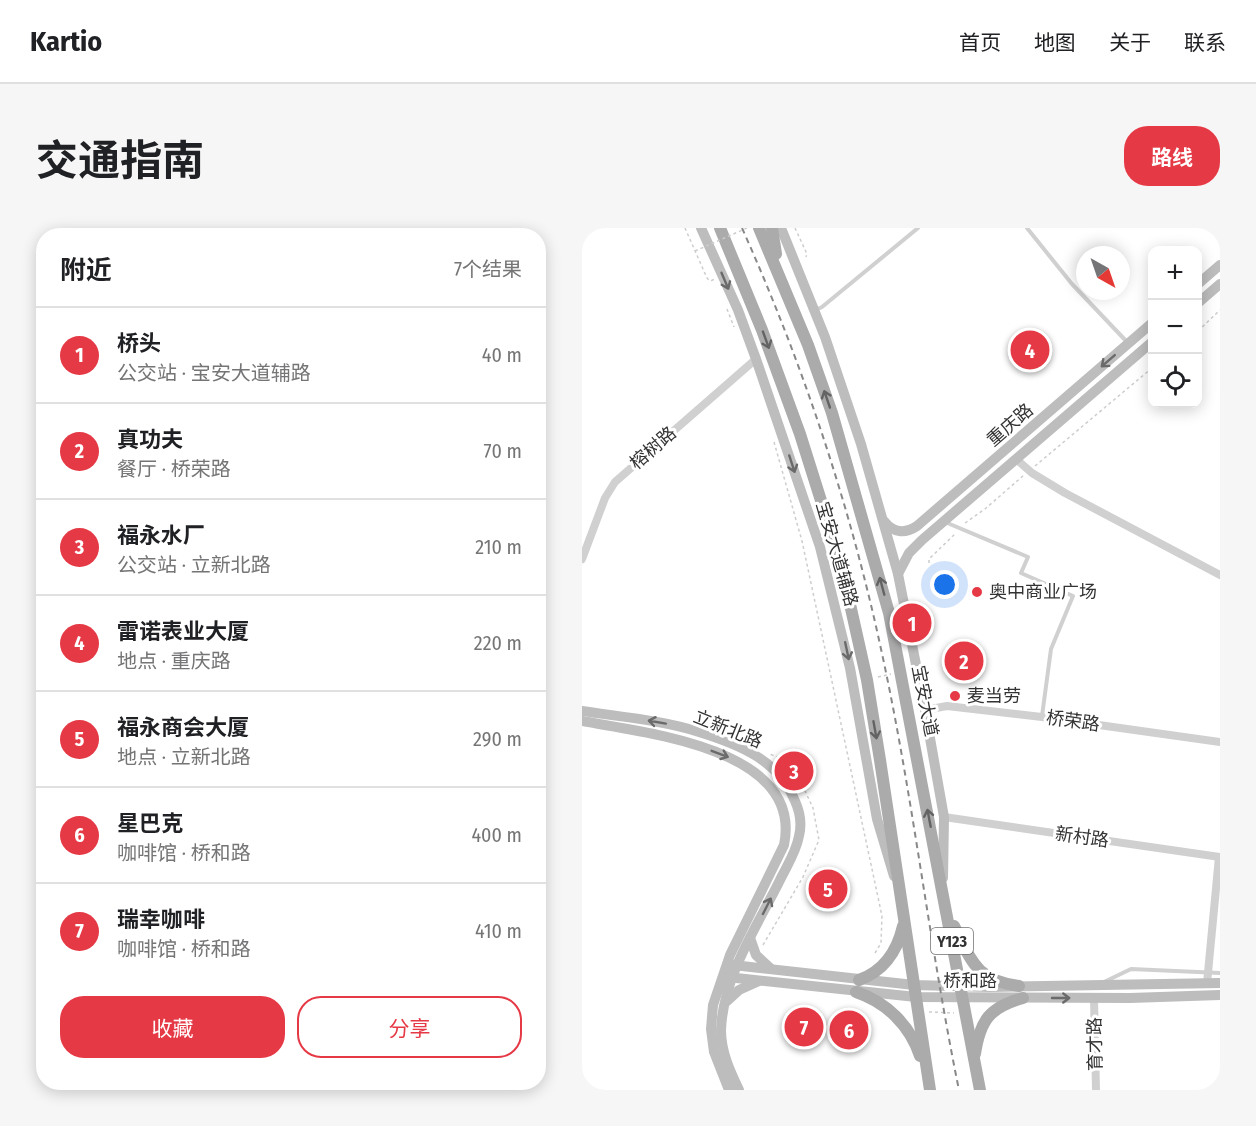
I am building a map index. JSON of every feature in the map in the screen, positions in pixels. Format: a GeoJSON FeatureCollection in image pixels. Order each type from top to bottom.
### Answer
{"type":"FeatureCollection","features":[{"type":"Feature","properties":{"kind":"main road","name":"宝安大道辅路"},"geometry":{"type":"LineString","coordinates":[[701,228],[738,310],[820,547],[850,668],[876,819],[902,900]]}},
{"type":"Feature","properties":{"kind":"main road"},"geometry":{"type":"LineString","coordinates":[[720,228],[762,330],[796,423],[841,564],[867,680],[929,1086]]}},
{"type":"Feature","properties":{"kind":"main road","name":"宝安大道"},"geometry":{"type":"LineString","coordinates":[[759,228],[778,270],[832,413],[889,613],[980,1090]]}},
{"type":"Feature","properties":{"kind":"main road"},"geometry":{"type":"LineString","coordinates":[[772,228],[778,270]]}},
{"type":"Feature","properties":{"kind":"main road"},"geometry":{"type":"LineString","coordinates":[[781,228],[815,310],[861,444],[884,521]]}},
{"type":"Feature","properties":{"kind":"main road"},"geometry":{"type":"LineString","coordinates":[[1202,280],[1220,265]]}},
{"type":"Feature","properties":{"kind":"main road"},"geometry":{"type":"LineString","coordinates":[[1201,300],[1220,284]]}},
{"type":"Feature","properties":{"kind":"main road","name":"重庆路"},"geometry":{"type":"LineString","coordinates":[[884,521],[898,531],[912,530],[1148,327]]}},
{"type":"Feature","properties":{"kind":"main road","name":"重庆路"},"geometry":{"type":"LineString","coordinates":[[898,574],[909,553],[944,521],[1148,345]]}},
{"type":"Feature","properties":{"kind":"main road"},"geometry":{"type":"LineString","coordinates":[[960,489],[969,500]]}},
{"type":"Feature","properties":{"kind":"main road","name":"Y123"},"geometry":{"type":"LineString","coordinates":[[884,521],[898,574],[926,710],[944,817],[944,897]]}},
{"type":"Feature","properties":{"kind":"main road","name":"立新北路"},"geometry":{"type":"LineString","coordinates":[[582,711],[664,723],[699,732],[754,754],[770,765],[791,791],[798,809],[801,827],[799,838],[792,858],[750,938],[732,965]]}},
{"type":"Feature","properties":{"kind":"main road","name":"立新北路"},"geometry":{"type":"LineString","coordinates":[[582,721],[656,734],[722,754],[757,775],[778,800],[786,826],[784,845],[727,977]]}},
{"type":"Feature","properties":{"kind":"main road"},"geometry":{"type":"LineString","coordinates":[[947,913],[972,961],[984,975],[1021,992]]}},
{"type":"Feature","properties":{"kind":"main road"},"geometry":{"type":"LineString","coordinates":[[904,919],[899,940],[890,958],[878,971],[857,986],[882,1004],[903,1025],[917,1046],[929,1086]]}},
{"type":"Feature","properties":{"kind":"main road"},"geometry":{"type":"LineString","coordinates":[[750,938],[756,956],[773,970]]}},
{"type":"Feature","properties":{"kind":"main road","name":"桥和路"},"geometry":{"type":"LineString","coordinates":[[732,965],[773,970],[857,986]]}},
{"type":"Feature","properties":{"kind":"main road"},"geometry":{"type":"LineString","coordinates":[[727,977],[721,1027],[722,1044],[727,1063],[739,1090]]}},
{"type":"Feature","properties":{"kind":"main road"},"geometry":{"type":"LineString","coordinates":[[727,977],[713,1005],[711,1036],[716,1060],[729,1090]]}},
{"type":"Feature","properties":{"kind":"main road","name":"桥和路"},"geometry":{"type":"LineString","coordinates":[[727,977],[915,991],[961,992],[1021,992],[1208,978],[1220,983]]}},
{"type":"Feature","properties":{"kind":"main road"},"geometry":{"type":"LineString","coordinates":[[725,1004],[739,990],[753,982],[762,981]]}},
{"type":"Feature","properties":{"kind":"main road"},"geometry":{"type":"LineString","coordinates":[[974,1061],[979,1035],[987,1018],[1021,992]]}},
{"type":"Feature","properties":{"kind":"main road","name":"桥和路"},"geometry":{"type":"LineString","coordinates":[[1021,992],[1094,998],[1220,995]]}},
{"type":"Feature","properties":{"kind":"street","name":"榕树路"},"geometry":{"type":"LineString","coordinates":[[582,559],[605,498],[615,482],[756,359]]}},
{"type":"Feature","properties":{"kind":"street"},"geometry":{"type":"LineString","coordinates":[[1016,459],[1029,471],[1065,493],[1220,574]]}},
{"type":"Feature","properties":{"kind":"street","name":"桥荣路"},"geometry":{"type":"LineString","coordinates":[[926,710],[947,706],[1220,742]]}},
{"type":"Feature","properties":{"kind":"street","name":"新村路"},"geometry":{"type":"LineString","coordinates":[[944,817],[1219,857]]}},
{"type":"Feature","properties":{"kind":"street"},"geometry":{"type":"LineString","coordinates":[[1208,978],[1219,857]]}},
{"type":"Feature","properties":{"kind":"street","name":"育才路"},"geometry":{"type":"LineString","coordinates":[[1094,998],[1096,1090]]}},
{"type":"Feature","properties":{"kind":"lane"},"geometry":{"type":"LineString","coordinates":[[815,310],[831,300],[918,228]]}},
{"type":"Feature","properties":{"kind":"lane"},"geometry":{"type":"LineString","coordinates":[[1027,228],[1072,284],[1129,344]]}},
{"type":"Feature","properties":{"kind":"lane"},"geometry":{"type":"LineString","coordinates":[[944,521],[1028,557],[1021,573],[1073,596],[1051,649],[1042,717]]}},
{"type":"Feature","properties":{"kind":"lane"},"geometry":{"type":"LineString","coordinates":[[1094,986],[1131,969],[1208,978],[1220,973]]}},
{"type":"Feature","properties":{"kind":"path"},"geometry":{"type":"LineString","coordinates":[[685,228],[707,278],[710,281],[715,279]]}},
{"type":"Feature","properties":{"kind":"path"},"geometry":{"type":"LineString","coordinates":[[695,251],[747,228]]}},
{"type":"Feature","properties":{"kind":"path"},"geometry":{"type":"LineString","coordinates":[[795,228],[806,255]]}},
{"type":"Feature","properties":{"kind":"path"},"geometry":{"type":"LineString","coordinates":[[700,245],[705,254]]}},
{"type":"Feature","properties":{"kind":"path"},"geometry":{"type":"LineString","coordinates":[[723,300],[736,333]]}},
{"type":"Feature","properties":{"kind":"path"},"geometry":{"type":"LineString","coordinates":[[1202,326],[1220,310]]}},
{"type":"Feature","properties":{"kind":"path"},"geometry":{"type":"LineString","coordinates":[[929,563],[929,559],[960,528],[1148,371]]}},
{"type":"Feature","properties":{"kind":"path"},"geometry":{"type":"LineString","coordinates":[[773,438],[802,541],[882,916],[881,943],[877,954]]}},
{"type":"Feature","properties":{"kind":"path"},"geometry":{"type":"LineString","coordinates":[[874,678],[896,673]]}},
{"type":"Feature","properties":{"kind":"path"},"geometry":{"type":"LineString","coordinates":[[756,956],[790,900],[819,840],[813,808],[791,761],[766,753]]}},
{"type":"Feature","properties":{"kind":"path"},"geometry":{"type":"LineString","coordinates":[[929,1012],[955,1013]]}},
{"type":"Feature","properties":{"kind":"railway"},"geometry":{"type":"LineString","coordinates":[[742,228],[804,382],[839,488],[869,595],[892,704],[959,1090]]}},
{"type":"Feature","properties":{"kind":"place","name":"雷诺表业大厦"},"geometry":{"type":"Point","coordinates":[1030,350]}},
{"type":"Feature","properties":{"kind":"place","name":"奥中商业广场"},"geometry":{"type":"Point","coordinates":[977,592]}},
{"type":"Feature","properties":{"kind":"place","name":"桥头"},"geometry":{"type":"Point","coordinates":[912,623]}},
{"type":"Feature","properties":{"kind":"place","name":"真功夫"},"geometry":{"type":"Point","coordinates":[964,661]}},
{"type":"Feature","properties":{"kind":"place","name":"麦当劳"},"geometry":{"type":"Point","coordinates":[955,696]}},
{"type":"Feature","properties":{"kind":"place","name":"福永水厂"},"geometry":{"type":"Point","coordinates":[794,771]}},
{"type":"Feature","properties":{"kind":"place","name":"福永商会大厦"},"geometry":{"type":"Point","coordinates":[828,889]}},
{"type":"Feature","properties":{"kind":"place","name":"瑞幸咖啡"},"geometry":{"type":"Point","coordinates":[804,1027]}},
{"type":"Feature","properties":{"kind":"place","name":"星巴克"},"geometry":{"type":"Point","coordinates":[849,1030]}}]}
